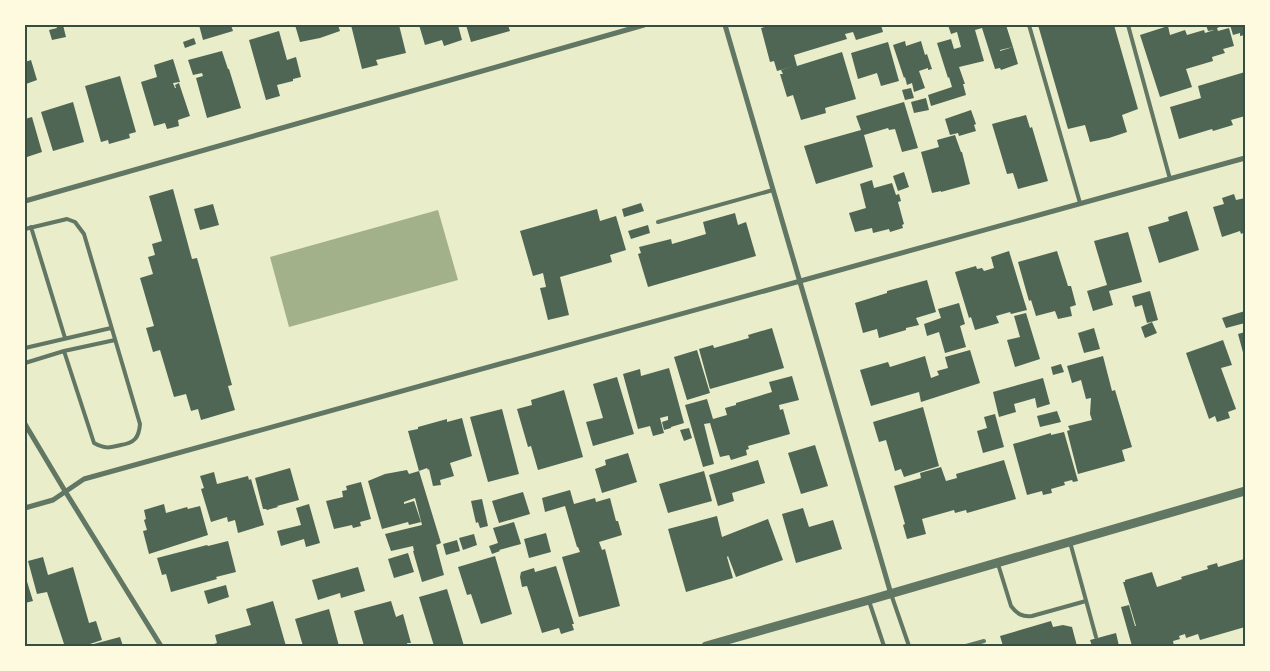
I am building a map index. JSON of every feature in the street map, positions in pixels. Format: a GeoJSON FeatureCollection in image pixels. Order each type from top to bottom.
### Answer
{"type":"FeatureCollection","features":[{"type":"Feature","properties":{"kind":"street"},"geometry":{"type":"LineString","coordinates":[[25,201],[644,25]]}},
{"type":"Feature","properties":{"kind":"street"},"geometry":{"type":"LineString","coordinates":[[725,25],[892,594]]}},
{"type":"Feature","properties":{"kind":"street"},"geometry":{"type":"LineString","coordinates":[[25,508],[53,500],[84,479],[1245,158]]}},
{"type":"Feature","properties":{"kind":"street"},"geometry":{"type":"LineString","coordinates":[[25,424],[161,646]]}},
{"type":"Feature","properties":{"kind":"street"},"geometry":{"type":"LineString","coordinates":[[706,646],[1245,491]]}},
{"type":"Feature","properties":{"kind":"lane"},"geometry":{"type":"LineString","coordinates":[[1029,25],[1080,203]]}},
{"type":"Feature","properties":{"kind":"lane"},"geometry":{"type":"LineString","coordinates":[[1128,25],[1170,179]]}},
{"type":"Feature","properties":{"kind":"lane"},"geometry":{"type":"LineString","coordinates":[[658,222],[773,190]]}},
{"type":"Feature","properties":{"kind":"lane"},"geometry":{"type":"LineString","coordinates":[[25,229],[68,219],[75,222],[84,234],[140,424],[137,437],[129,444],[104,448],[94,443],[64,351]]}},
{"type":"Feature","properties":{"kind":"lane"},"geometry":{"type":"LineString","coordinates":[[31,228],[65,338]]}},
{"type":"Feature","properties":{"kind":"lane"},"geometry":{"type":"LineString","coordinates":[[25,348],[111,328]]}},
{"type":"Feature","properties":{"kind":"lane"},"geometry":{"type":"LineString","coordinates":[[25,363],[64,351],[115,340]]}},
{"type":"Feature","properties":{"kind":"lane"},"geometry":{"type":"LineString","coordinates":[[1070,542],[1096,637]]}},
{"type":"Feature","properties":{"kind":"lane"},"geometry":{"type":"LineString","coordinates":[[998,563],[1011,606],[1019,615],[1032,616],[1086,601]]}},
{"type":"Feature","properties":{"kind":"lane"},"geometry":{"type":"LineString","coordinates":[[892,594],[909,646]]}},
{"type":"Feature","properties":{"kind":"lane"},"geometry":{"type":"LineString","coordinates":[[869,600],[884,646]]}},
{"type":"Feature","properties":{"kind":"lane"},"geometry":{"type":"LineString","coordinates":[[966,646],[984,641]]}},
{"type":"Feature","properties":{"kind":"shaded area"},"geometry":{"type":"Polygon","coordinates":[[[438,210],[458,280],[289,327],[270,257],[438,210]]]}},
{"type":"Feature","properties":{"kind":"building"},"geometry":{"type":"Polygon","coordinates":[[[56,25],[63,25],[66,37],[52,40],[49,30],[57,28],[56,25]]]}},
{"type":"Feature","properties":{"kind":"building"},"geometry":{"type":"Polygon","coordinates":[[[199,25],[231,25],[233,31],[203,40],[199,25]]]}},
{"type":"Feature","properties":{"kind":"building"},"geometry":{"type":"Polygon","coordinates":[[[295,25],[338,25],[340,31],[300,42],[295,25]]]}},
{"type":"Feature","properties":{"kind":"building"},"geometry":{"type":"Polygon","coordinates":[[[351,25],[399,25],[406,53],[376,60],[378,65],[362,69],[351,25]]]}},
{"type":"Feature","properties":{"kind":"building"},"geometry":{"type":"Polygon","coordinates":[[[419,25],[458,25],[462,40],[444,46],[442,40],[425,45],[419,25]]]}},
{"type":"Feature","properties":{"kind":"building"},"geometry":{"type":"Polygon","coordinates":[[[466,25],[508,25],[510,31],[471,42],[466,25]]]}},
{"type":"Feature","properties":{"kind":"building"},"geometry":{"type":"Polygon","coordinates":[[[772,25],[881,25],[883,32],[856,40],[853,32],[845,34],[847,39],[794,55],[797,66],[842,52],[856,99],[825,108],[826,113],[801,120],[793,95],[787,97],[780,74],[783,74],[781,70],[794,66],[777,71],[774,61],[770,62],[761,28],[772,25]]]}},
{"type":"Feature","properties":{"kind":"building"},"geometry":{"type":"Polygon","coordinates":[[[948,25],[1006,25],[1013,47],[1018,64],[1001,70],[1000,68],[995,69],[982,28],[975,30],[984,61],[959,67],[965,84],[963,84],[966,95],[931,106],[928,95],[952,87],[937,43],[951,39],[954,49],[961,47],[957,32],[951,34],[948,25]]]}},
{"type":"Feature","properties":{"kind":"building"},"geometry":{"type":"Polygon","coordinates":[[[1038,25],[1114,25],[1138,109],[1122,115],[1127,132],[1090,142],[1085,125],[1068,129],[1038,25]]]}},
{"type":"Feature","properties":{"kind":"building"},"geometry":{"type":"Polygon","coordinates":[[[1206,25],[1225,25],[1217,28],[1218,31],[1229,28],[1234,46],[1223,49],[1225,53],[1212,57],[1213,61],[1186,69],[1192,87],[1160,97],[1140,35],[1168,26],[1170,35],[1185,30],[1187,35],[1204,30],[1205,33],[1214,30],[1208,31],[1206,25]]]}},
{"type":"Feature","properties":{"kind":"building"},"geometry":{"type":"Polygon","coordinates":[[[1230,25],[1245,25],[1245,35],[1240,36],[1240,33],[1233,35],[1230,25]]]}},
{"type":"Feature","properties":{"kind":"building"},"geometry":{"type":"Polygon","coordinates":[[[279,31],[287,60],[296,57],[301,77],[277,85],[280,96],[266,100],[249,40],[279,31]]]}},
{"type":"Feature","properties":{"kind":"building"},"geometry":{"type":"Polygon","coordinates":[[[194,38],[196,44],[185,48],[183,42],[194,38]]]}},
{"type":"Feature","properties":{"kind":"building"},"geometry":{"type":"Polygon","coordinates":[[[905,41],[906,46],[921,41],[932,69],[928,70],[928,68],[919,71],[925,88],[914,92],[912,83],[907,85],[893,45],[905,41]]]}},
{"type":"Feature","properties":{"kind":"building"},"geometry":{"type":"Polygon","coordinates":[[[888,42],[899,81],[881,86],[877,73],[858,79],[851,53],[888,42]]]}},
{"type":"Feature","properties":{"kind":"building"},"geometry":{"type":"Polygon","coordinates":[[[222,51],[241,108],[207,118],[196,78],[203,76],[202,73],[193,75],[188,60],[222,51]]]}},
{"type":"Feature","properties":{"kind":"building"},"geometry":{"type":"Polygon","coordinates":[[[173,59],[180,82],[173,83],[176,88],[175,85],[179,83],[190,116],[178,120],[179,126],[167,129],[165,123],[154,126],[141,82],[157,77],[154,65],[173,59]]]}},
{"type":"Feature","properties":{"kind":"building"},"geometry":{"type":"Polygon","coordinates":[[[31,60],[37,80],[26,84],[25,62],[31,60]]]}},
{"type":"Feature","properties":{"kind":"building"},"geometry":{"type":"Polygon","coordinates":[[[1245,72],[1245,116],[1231,120],[1233,125],[1179,139],[1170,107],[1201,98],[1198,86],[1245,72]]]}},
{"type":"Feature","properties":{"kind":"building"},"geometry":{"type":"Polygon","coordinates":[[[120,76],[136,132],[129,134],[130,138],[109,144],[108,140],[101,142],[85,86],[120,76]]]}},
{"type":"Feature","properties":{"kind":"building"},"geometry":{"type":"Polygon","coordinates":[[[911,88],[914,98],[905,100],[902,90],[911,88]]]}},
{"type":"Feature","properties":{"kind":"building"},"geometry":{"type":"Polygon","coordinates":[[[926,98],[929,110],[914,113],[911,102],[926,98]]]}},
{"type":"Feature","properties":{"kind":"building"},"geometry":{"type":"Polygon","coordinates":[[[73,102],[84,142],[53,151],[41,112],[73,102]]]}},
{"type":"Feature","properties":{"kind":"building"},"geometry":{"type":"Polygon","coordinates":[[[904,102],[918,148],[902,152],[895,129],[889,130],[888,128],[864,135],[873,167],[816,184],[804,146],[861,130],[856,116],[904,102]]]}},
{"type":"Feature","properties":{"kind":"building"},"geometry":{"type":"Polygon","coordinates":[[[971,110],[976,124],[974,125],[976,131],[959,136],[958,133],[950,135],[945,119],[971,110]]]}},
{"type":"Feature","properties":{"kind":"building"},"geometry":{"type":"Polygon","coordinates":[[[1026,115],[1030,128],[1032,127],[1048,181],[1018,189],[1013,173],[1007,174],[992,124],[1026,115]]]}},
{"type":"Feature","properties":{"kind":"building"},"geometry":{"type":"Polygon","coordinates":[[[32,117],[42,152],[27,157],[25,151],[25,119],[32,117]]]}},
{"type":"Feature","properties":{"kind":"building"},"geometry":{"type":"Polygon","coordinates":[[[955,135],[962,152],[970,184],[932,193],[921,152],[939,147],[937,140],[955,135]]]}},
{"type":"Feature","properties":{"kind":"building"},"geometry":{"type":"Polygon","coordinates":[[[904,172],[909,187],[898,191],[893,176],[904,172]]]}},
{"type":"Feature","properties":{"kind":"building"},"geometry":{"type":"Polygon","coordinates":[[[872,180],[874,188],[892,183],[896,195],[899,194],[901,201],[898,202],[904,224],[902,225],[903,228],[890,232],[889,229],[873,233],[872,228],[855,232],[849,213],[866,208],[860,184],[872,180]]]}},
{"type":"Feature","properties":{"kind":"building"},"geometry":{"type":"Polygon","coordinates":[[[173,189],[192,259],[197,258],[232,385],[228,386],[235,410],[201,420],[198,409],[191,411],[186,394],[174,397],[160,350],[153,352],[146,328],[154,326],[140,278],[153,274],[148,257],[155,255],[152,244],[162,241],[149,196],[173,189]]]}},
{"type":"Feature","properties":{"kind":"building"},"geometry":{"type":"Polygon","coordinates":[[[1234,194],[1236,200],[1245,198],[1245,232],[1241,234],[1240,231],[1222,237],[1213,207],[1224,204],[1222,198],[1234,194]]]}},
{"type":"Feature","properties":{"kind":"building"},"geometry":{"type":"Polygon","coordinates":[[[641,203],[644,211],[624,217],[622,209],[641,203]]]}},
{"type":"Feature","properties":{"kind":"building"},"geometry":{"type":"Polygon","coordinates":[[[213,204],[219,225],[200,230],[194,209],[213,204]]]}},
{"type":"Feature","properties":{"kind":"building"},"geometry":{"type":"Polygon","coordinates":[[[597,209],[600,221],[616,216],[626,250],[610,255],[612,262],[560,277],[569,315],[548,320],[540,288],[546,287],[543,273],[533,276],[520,231],[597,209]]]}},
{"type":"Feature","properties":{"kind":"building"},"geometry":{"type":"Polygon","coordinates":[[[1187,211],[1199,250],[1159,263],[1148,227],[1169,221],[1168,217],[1187,211]]]}},
{"type":"Feature","properties":{"kind":"building"},"geometry":{"type":"Polygon","coordinates":[[[735,213],[738,225],[746,222],[756,256],[648,287],[638,254],[641,253],[639,247],[671,239],[672,244],[706,234],[703,222],[735,213]]]}},
{"type":"Feature","properties":{"kind":"building"},"geometry":{"type":"Polygon","coordinates":[[[648,225],[650,233],[631,239],[628,231],[648,225]]]}},
{"type":"Feature","properties":{"kind":"building"},"geometry":{"type":"Polygon","coordinates":[[[1128,232],[1142,282],[1109,291],[1113,305],[1093,311],[1087,291],[1107,285],[1094,241],[1128,232]]]}},
{"type":"Feature","properties":{"kind":"building"},"geometry":{"type":"Polygon","coordinates":[[[1009,251],[1027,310],[996,316],[999,323],[975,330],[971,317],[969,318],[955,272],[976,266],[977,269],[982,268],[984,271],[994,268],[991,257],[1009,251]]]}},
{"type":"Feature","properties":{"kind":"building"},"geometry":{"type":"Polygon","coordinates":[[[1057,251],[1068,286],[1071,286],[1076,305],[1070,307],[1072,316],[1058,319],[1055,311],[1036,316],[1031,300],[1029,301],[1018,262],[1057,251]]]}},
{"type":"Feature","properties":{"kind":"building"},"geometry":{"type":"Polygon","coordinates":[[[927,280],[936,312],[916,318],[919,325],[879,338],[877,329],[863,333],[855,303],[887,293],[887,291],[927,280]]]}},
{"type":"Feature","properties":{"kind":"building"},"geometry":{"type":"Polygon","coordinates":[[[1150,291],[1158,320],[1147,323],[1142,305],[1135,307],[1132,296],[1150,291]]]}},
{"type":"Feature","properties":{"kind":"building"},"geometry":{"type":"Polygon","coordinates":[[[959,303],[965,324],[960,326],[966,347],[945,353],[939,332],[927,336],[924,324],[941,318],[938,309],[959,303]]]}},
{"type":"Feature","properties":{"kind":"building"},"geometry":{"type":"Polygon","coordinates":[[[1245,311],[1245,323],[1226,328],[1222,318],[1245,311]]]}},
{"type":"Feature","properties":{"kind":"building"},"geometry":{"type":"Polygon","coordinates":[[[1026,313],[1040,359],[1015,367],[1007,340],[1020,337],[1014,316],[1026,313]]]}},
{"type":"Feature","properties":{"kind":"building"},"geometry":{"type":"Polygon","coordinates":[[[1152,322],[1157,333],[1145,338],[1141,327],[1152,322]]]}},
{"type":"Feature","properties":{"kind":"building"},"geometry":{"type":"Polygon","coordinates":[[[772,328],[784,368],[710,389],[699,349],[713,345],[714,348],[749,338],[748,335],[772,328]]]}},
{"type":"Feature","properties":{"kind":"building"},"geometry":{"type":"Polygon","coordinates":[[[1094,328],[1100,349],[1084,353],[1078,333],[1094,328]]]}},
{"type":"Feature","properties":{"kind":"building"},"geometry":{"type":"Polygon","coordinates":[[[1245,332],[1245,356],[1244,356],[1238,334],[1245,332]]]}},
{"type":"Feature","properties":{"kind":"building"},"geometry":{"type":"Polygon","coordinates":[[[1223,340],[1232,365],[1221,368],[1236,409],[1228,412],[1230,418],[1217,422],[1215,416],[1209,419],[1186,353],[1223,340]]]}},
{"type":"Feature","properties":{"kind":"building"},"geometry":{"type":"Polygon","coordinates":[[[697,350],[710,393],[687,400],[674,357],[697,350]]]}},
{"type":"Feature","properties":{"kind":"building"},"geometry":{"type":"Polygon","coordinates":[[[970,350],[980,383],[921,402],[919,392],[871,406],[860,370],[888,362],[890,367],[925,356],[931,378],[939,375],[937,371],[948,368],[945,357],[970,350]]]}},
{"type":"Feature","properties":{"kind":"building"},"geometry":{"type":"Polygon","coordinates":[[[1103,356],[1112,391],[1115,390],[1132,447],[1122,450],[1125,461],[1078,474],[1067,431],[1070,430],[1068,426],[1092,420],[1090,414],[1091,398],[1086,399],[1081,380],[1072,383],[1067,366],[1103,356]]]}},
{"type":"Feature","properties":{"kind":"building"},"geometry":{"type":"Polygon","coordinates":[[[1061,364],[1064,372],[1053,375],[1051,367],[1061,364]]]}},
{"type":"Feature","properties":{"kind":"building"},"geometry":{"type":"Polygon","coordinates":[[[669,368],[684,423],[664,430],[662,422],[668,420],[668,416],[660,418],[664,433],[653,436],[650,426],[638,429],[623,374],[640,369],[641,376],[669,368]]]}},
{"type":"Feature","properties":{"kind":"building"},"geometry":{"type":"Polygon","coordinates":[[[792,376],[799,400],[779,405],[780,410],[783,409],[790,434],[748,446],[749,449],[746,450],[747,455],[731,460],[729,455],[720,457],[710,423],[704,424],[714,464],[703,467],[685,405],[707,399],[713,419],[727,415],[725,408],[772,392],[769,382],[792,376]]]}},
{"type":"Feature","properties":{"kind":"building"},"geometry":{"type":"Polygon","coordinates":[[[617,377],[634,434],[593,446],[586,422],[603,418],[593,384],[617,377]]]}},
{"type":"Feature","properties":{"kind":"building"},"geometry":{"type":"Polygon","coordinates":[[[1043,378],[1050,404],[1037,408],[1035,398],[1014,404],[1016,412],[999,417],[993,392],[1043,378]]]}},
{"type":"Feature","properties":{"kind":"building"},"geometry":{"type":"Polygon","coordinates":[[[564,390],[583,457],[538,470],[531,446],[528,447],[517,409],[532,405],[531,400],[564,390]]]}},
{"type":"Feature","properties":{"kind":"building"},"geometry":{"type":"Polygon","coordinates":[[[923,407],[939,466],[904,477],[901,469],[895,471],[886,440],[879,442],[873,422],[923,407]]]}},
{"type":"Feature","properties":{"kind":"building"},"geometry":{"type":"Polygon","coordinates":[[[502,409],[519,474],[488,482],[470,417],[502,409]]]}},
{"type":"Feature","properties":{"kind":"building"},"geometry":{"type":"Polygon","coordinates":[[[1057,411],[1061,422],[1040,427],[1037,416],[1057,411]]]}},
{"type":"Feature","properties":{"kind":"building"},"geometry":{"type":"Polygon","coordinates":[[[995,414],[1004,447],[983,453],[977,431],[987,428],[984,417],[995,414]]]}},
{"type":"Feature","properties":{"kind":"building"},"geometry":{"type":"Polygon","coordinates":[[[462,418],[472,456],[450,463],[454,476],[440,480],[441,485],[433,486],[429,469],[419,471],[408,431],[447,419],[447,422],[462,418]]]}},
{"type":"Feature","properties":{"kind":"building"},"geometry":{"type":"Polygon","coordinates":[[[689,428],[692,438],[684,441],[680,430],[689,428]]]}},
{"type":"Feature","properties":{"kind":"building"},"geometry":{"type":"Polygon","coordinates":[[[1064,432],[1078,481],[1064,482],[1065,485],[1051,489],[1052,493],[1043,495],[1042,491],[1027,495],[1013,444],[1051,433],[1051,435],[1064,432]]]}},
{"type":"Feature","properties":{"kind":"building"},"geometry":{"type":"Polygon","coordinates":[[[815,445],[828,486],[801,494],[788,453],[815,445]]]}},
{"type":"Feature","properties":{"kind":"building"},"geometry":{"type":"Polygon","coordinates":[[[628,453],[637,482],[602,493],[595,469],[606,465],[605,460],[628,453]]]}},
{"type":"Feature","properties":{"kind":"building"},"geometry":{"type":"Polygon","coordinates":[[[758,460],[765,483],[732,493],[734,501],[718,506],[709,475],[758,460]]]}},
{"type":"Feature","properties":{"kind":"building"},"geometry":{"type":"Polygon","coordinates":[[[1004,460],[1016,499],[967,513],[966,510],[955,513],[954,510],[922,519],[926,534],[907,539],[903,525],[905,524],[894,486],[921,478],[920,473],[941,467],[946,481],[957,478],[956,474],[1004,460]]]}},
{"type":"Feature","properties":{"kind":"building"},"geometry":{"type":"Polygon","coordinates":[[[290,468],[299,500],[267,510],[263,509],[255,478],[290,468]]]}},
{"type":"Feature","properties":{"kind":"building"},"geometry":{"type":"Polygon","coordinates":[[[407,470],[409,474],[419,471],[441,543],[436,545],[444,575],[422,582],[413,546],[391,551],[385,534],[422,525],[415,498],[404,502],[404,504],[414,501],[421,522],[409,525],[408,522],[382,529],[368,481],[385,474],[407,470]]]}},
{"type":"Feature","properties":{"kind":"building"},"geometry":{"type":"Polygon","coordinates":[[[704,471],[712,501],[668,513],[659,484],[704,471]]]}},
{"type":"Feature","properties":{"kind":"building"},"geometry":{"type":"Polygon","coordinates":[[[214,472],[217,484],[248,476],[249,480],[251,479],[264,525],[238,533],[235,520],[228,522],[227,517],[211,522],[201,489],[204,488],[200,476],[214,472]]]}},
{"type":"Feature","properties":{"kind":"building"},"geometry":{"type":"Polygon","coordinates":[[[361,482],[371,519],[360,522],[361,526],[353,528],[352,525],[334,529],[326,501],[343,497],[342,491],[347,490],[346,486],[361,482]]]}},
{"type":"Feature","properties":{"kind":"building"},"geometry":{"type":"Polygon","coordinates":[[[570,490],[574,504],[595,498],[596,502],[610,498],[622,535],[599,542],[602,550],[605,549],[620,606],[579,617],[562,557],[580,552],[565,506],[545,512],[542,498],[570,490]]]}},
{"type":"Feature","properties":{"kind":"building"},"geometry":{"type":"Polygon","coordinates":[[[523,492],[530,514],[499,523],[492,501],[523,492]]]}},
{"type":"Feature","properties":{"kind":"building"},"geometry":{"type":"Polygon","coordinates":[[[482,499],[488,526],[480,528],[478,522],[476,523],[471,501],[482,499]]]}},
{"type":"Feature","properties":{"kind":"building"},"geometry":{"type":"Polygon","coordinates":[[[164,504],[166,513],[187,507],[188,509],[200,506],[208,535],[149,554],[143,531],[147,530],[144,510],[164,504]]]}},
{"type":"Feature","properties":{"kind":"building"},"geometry":{"type":"Polygon","coordinates":[[[309,504],[320,543],[306,547],[304,539],[281,546],[277,531],[301,525],[296,508],[309,504]]]}},
{"type":"Feature","properties":{"kind":"building"},"geometry":{"type":"Polygon","coordinates":[[[803,508],[809,527],[833,520],[842,549],[796,563],[782,514],[803,508]]]}},
{"type":"Feature","properties":{"kind":"building"},"geometry":{"type":"Polygon","coordinates":[[[717,516],[722,537],[768,519],[783,560],[736,577],[728,556],[733,578],[686,592],[668,529],[717,516]]]}},
{"type":"Feature","properties":{"kind":"building"},"geometry":{"type":"Polygon","coordinates":[[[514,522],[521,544],[492,554],[489,546],[498,543],[493,528],[514,522]]]}},
{"type":"Feature","properties":{"kind":"building"},"geometry":{"type":"Polygon","coordinates":[[[546,533],[551,552],[529,558],[524,539],[546,533]]]}},
{"type":"Feature","properties":{"kind":"building"},"geometry":{"type":"Polygon","coordinates":[[[474,534],[477,545],[463,550],[459,538],[474,534]]]}},
{"type":"Feature","properties":{"kind":"building"},"geometry":{"type":"Polygon","coordinates":[[[457,540],[460,551],[446,555],[443,544],[457,540]]]}},
{"type":"Feature","properties":{"kind":"building"},"geometry":{"type":"Polygon","coordinates":[[[228,541],[236,572],[171,592],[166,574],[162,575],[157,558],[228,541]]]}},
{"type":"Feature","properties":{"kind":"building"},"geometry":{"type":"Polygon","coordinates":[[[408,553],[414,572],[394,578],[388,559],[408,553]]]}},
{"type":"Feature","properties":{"kind":"building"},"geometry":{"type":"Polygon","coordinates":[[[495,556],[512,614],[481,624],[471,594],[467,595],[458,567],[495,556]]]}},
{"type":"Feature","properties":{"kind":"building"},"geometry":{"type":"Polygon","coordinates":[[[43,557],[48,575],[73,567],[89,623],[96,621],[102,640],[84,646],[59,646],[64,644],[47,592],[37,594],[28,561],[43,557]]]}},
{"type":"Feature","properties":{"kind":"building"},"geometry":{"type":"Polygon","coordinates":[[[1244,559],[1245,627],[1200,640],[1198,634],[1186,638],[1185,634],[1179,636],[1180,639],[1173,641],[1174,646],[1132,646],[1121,607],[1129,605],[1136,626],[1123,582],[1125,580],[1152,572],[1157,587],[1208,569],[1207,566],[1217,563],[1218,567],[1244,559]]]}},
{"type":"Feature","properties":{"kind":"building"},"geometry":{"type":"Polygon","coordinates":[[[556,566],[574,624],[572,624],[574,630],[561,634],[559,628],[542,633],[527,586],[522,587],[521,572],[534,568],[535,572],[556,566]]]}},
{"type":"Feature","properties":{"kind":"building"},"geometry":{"type":"Polygon","coordinates":[[[358,567],[365,591],[341,598],[340,593],[318,600],[312,580],[358,567]]]}},
{"type":"Feature","properties":{"kind":"building"},"geometry":{"type":"Polygon","coordinates":[[[25,575],[33,601],[25,603],[25,575]]]}},
{"type":"Feature","properties":{"kind":"building"},"geometry":{"type":"Polygon","coordinates":[[[226,585],[229,597],[208,604],[204,591],[226,585]]]}},
{"type":"Feature","properties":{"kind":"building"},"geometry":{"type":"Polygon","coordinates":[[[447,589],[464,646],[434,646],[419,597],[447,589]]]}},
{"type":"Feature","properties":{"kind":"building"},"geometry":{"type":"Polygon","coordinates":[[[273,601],[286,646],[208,646],[217,643],[215,635],[251,625],[246,609],[273,601]]]}},
{"type":"Feature","properties":{"kind":"building"},"geometry":{"type":"Polygon","coordinates":[[[391,601],[396,617],[403,614],[411,643],[407,643],[408,646],[364,646],[354,611],[391,601]]]}},
{"type":"Feature","properties":{"kind":"building"},"geometry":{"type":"Polygon","coordinates":[[[329,609],[339,646],[303,646],[295,619],[329,609]]]}},
{"type":"Feature","properties":{"kind":"building"},"geometry":{"type":"Polygon","coordinates":[[[1051,621],[1053,627],[1063,625],[1072,627],[1077,646],[1003,646],[1000,636],[1051,621]]]}},
{"type":"Feature","properties":{"kind":"building"},"geometry":{"type":"Polygon","coordinates":[[[1116,633],[1119,646],[1092,646],[1090,640],[1116,633]]]}},
{"type":"Feature","properties":{"kind":"building"},"geometry":{"type":"Polygon","coordinates":[[[120,637],[123,646],[90,646],[90,645],[120,637]]]}}]}
